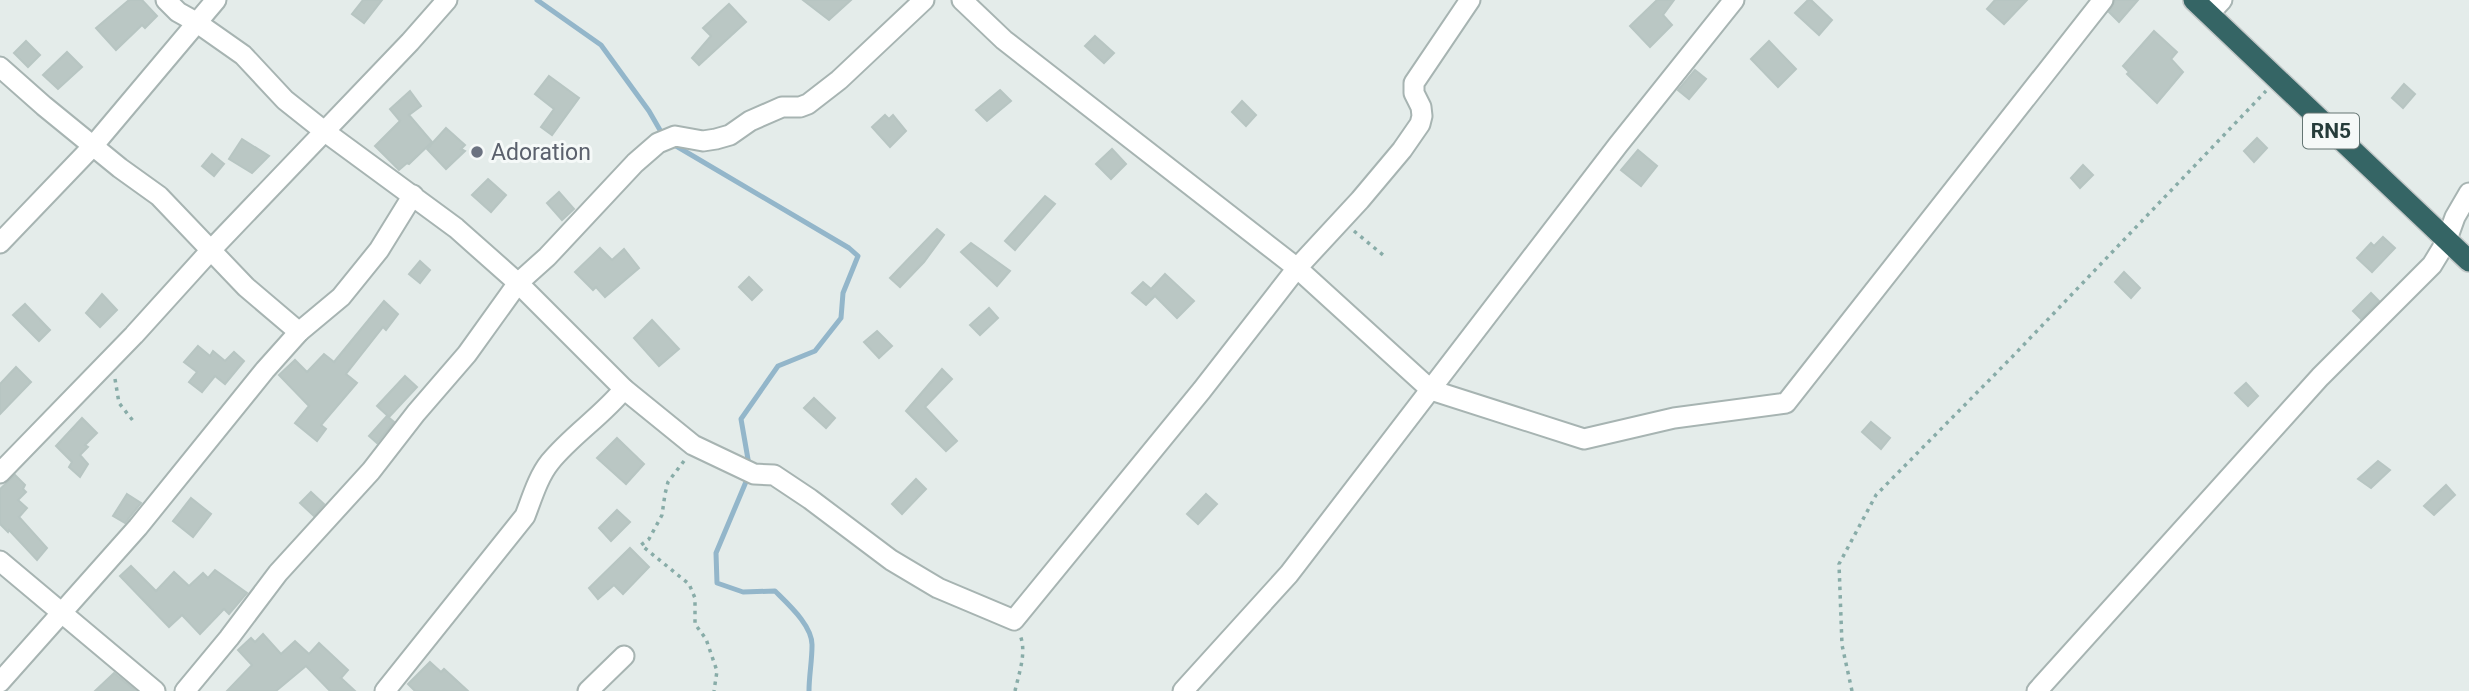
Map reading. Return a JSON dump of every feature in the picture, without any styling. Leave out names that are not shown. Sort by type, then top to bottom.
[{"type":"highway","name":"RN5","points":[[2208,5],[2277,79],[2469,261]]},
{"type":"street","points":[[166,0],[178,12],[243,55],[285,100],[324,131],[456,228],[518,283],[624,389],[699,449],[716,454],[754,474],[774,475],[903,567],[938,588],[1014,620],[1202,390],[1297,268],[1402,150],[1420,124],[1421,107],[1414,93],[1414,83],[1470,0]]},
{"type":"street","points":[[0,243],[93,146],[216,0]]},
{"type":"street","points":[[0,473],[401,52],[447,0]]},
{"type":"street","points":[[185,691],[278,573],[371,471],[467,354],[518,283],[547,257],[635,163],[659,144],[675,136],[703,141],[730,135],[750,121],[782,107],[808,104],[839,80],[925,0]]},
{"type":"street","points":[[962,0],[1004,40],[1297,268],[1431,390],[1584,439],[1674,418],[1786,403],[2103,0]]},
{"type":"street","points":[[1183,691],[1289,574],[1618,145],[1734,0]]},
{"type":"street","points":[[0,67],[93,146],[159,196],[246,287],[299,332]]},
{"type":"street","points":[[2037,691],[2320,377],[2432,265],[2469,193]]},
{"type":"street","points":[[0,682],[138,527],[265,370],[299,332],[341,297],[379,250],[413,195]]},
{"type":"street","points":[[385,691],[525,516],[534,491],[550,463],[612,404],[624,389]]},
{"type":"street","points":[[0,561],[155,691]]},
{"type":"street","points":[[588,691],[624,656]]},
{"type":"path","points":[[1852,691],[1842,645],[1839,564],[1876,495],[2013,356],[2277,79]]},
{"type":"path","points":[[1341,221],[1383,255]]},
{"type":"path","points":[[113,356],[119,403],[134,422]]},
{"type":"path","points":[[699,449],[692,452],[668,482],[664,494],[663,515],[649,538],[641,545],[689,584],[695,598],[695,624],[706,639],[717,671],[714,691]]},
{"type":"path","points":[[1014,620],[1023,640],[1022,662],[1015,691]]},
{"type":"building","points":[[129,0],[142,0],[157,16],[145,28],[142,25],[116,50],[96,28]]},
{"type":"building","points":[[363,0],[382,0],[364,23],[352,14]]},
{"type":"building","points":[[803,0],[851,0],[829,20]]},
{"type":"building","points":[[1657,0],[1674,0],[1663,15],[1672,25],[1650,47],[1630,26]]},
{"type":"building","points":[[1808,0],[1832,20],[1819,35],[1795,13]]},
{"type":"building","points":[[1995,0],[2027,0],[2004,24],[1987,9]]},
{"type":"building","points":[[2115,0],[2138,0],[2119,22],[2109,12]]},
{"type":"building","points":[[729,4],[746,22],[699,65],[692,58],[711,36],[703,28]]},
{"type":"building","points":[[2154,31],[2177,52],[2171,59],[2183,72],[2157,103],[2127,74],[2129,72],[2123,66]]},
{"type":"building","points":[[1095,36],[1114,53],[1104,63],[1085,46]]},
{"type":"building","points":[[26,41],[40,55],[28,67],[14,53]]},
{"type":"building","points":[[1769,41],[1796,69],[1778,87],[1751,59]]},
{"type":"building","points":[[67,52],[82,67],[58,89],[43,75]]},
{"type":"building","points":[[1695,70],[1706,79],[1689,99],[1678,90]]},
{"type":"building","points":[[549,76],[579,98],[552,135],[541,127],[554,109],[535,94]]},
{"type":"building","points":[[2404,84],[2415,94],[2403,108],[2392,98]]},
{"type":"building","points":[[1000,90],[1011,101],[987,121],[976,110]]},
{"type":"building","points":[[410,91],[421,106],[409,115],[432,142],[399,170],[375,146],[400,121],[390,109]]},
{"type":"building","points":[[1242,101],[1256,115],[1246,126],[1232,112]]},
{"type":"building","points":[[885,115],[889,119],[893,115],[906,131],[890,147],[872,127]]},
{"type":"building","points":[[446,128],[465,145],[461,149],[465,151],[446,169],[427,149]]},
{"type":"building","points":[[2257,138],[2267,148],[2254,162],[2244,151]]},
{"type":"building","points":[[242,139],[269,156],[252,173],[229,159]]},
{"type":"building","points":[[1112,149],[1126,164],[1111,179],[1096,164]]},
{"type":"building","points":[[1638,150],[1657,166],[1641,186],[1621,170]]},
{"type":"building","points":[[212,154],[224,164],[214,176],[202,166]]},
{"type":"building","points":[[2083,165],[2093,175],[2080,188],[2071,178]]},
{"type":"building","points":[[488,179],[506,195],[491,212],[472,195]]},
{"type":"building","points":[[559,192],[574,209],[562,220],[547,203]]},
{"type":"building","points":[[1045,196],[1055,204],[1015,250],[1005,241]]},
{"type":"building","points":[[937,229],[944,235],[924,262],[900,287],[890,278]]},
{"type":"building","points":[[2383,237],[2395,248],[2372,272],[2357,258],[2371,243],[2374,246]]},
{"type":"building","points":[[971,243],[1010,271],[997,286],[961,252]]},
{"type":"building","points":[[600,248],[612,260],[624,249],[639,268],[605,297],[596,287],[593,290],[575,272]]},
{"type":"building","points":[[420,261],[430,270],[420,283],[409,274]]},
{"type":"building","points":[[2124,272],[2140,288],[2131,298],[2115,282]]},
{"type":"building","points":[[1165,274],[1194,301],[1177,318],[1155,296],[1146,305],[1132,293],[1143,282],[1151,289]]},
{"type":"building","points":[[749,277],[762,290],[752,300],[739,287]]},
{"type":"building","points":[[2371,293],[2379,301],[2361,319],[2353,311]]},
{"type":"building","points":[[102,294],[117,310],[100,327],[86,313]]},
{"type":"building","points":[[384,301],[398,314],[386,330],[383,327],[346,374],[357,383],[321,425],[326,429],[317,441],[295,423],[309,406],[279,375],[295,360],[307,372],[324,354],[334,362]]},
{"type":"building","points":[[25,304],[50,330],[39,341],[13,315]]},
{"type":"building","points":[[989,308],[998,318],[980,335],[970,325]]},
{"type":"building","points":[[652,320],[679,349],[659,366],[634,338]]},
{"type":"building","points":[[877,331],[892,346],[879,358],[864,342]]},
{"type":"building","points":[[198,346],[210,356],[213,351],[225,361],[234,352],[244,361],[225,384],[215,376],[202,392],[189,382],[197,372],[184,362]]},
{"type":"building","points":[[16,367],[31,382],[0,414],[0,384]]},
{"type":"building","points":[[942,369],[952,379],[925,407],[957,441],[946,451],[906,411]]},
{"type":"building","points":[[405,376],[417,387],[389,417],[377,406]]},
{"type":"building","points":[[2246,383],[2258,396],[2248,406],[2235,393]]},
{"type":"building","points":[[814,398],[835,418],[826,428],[804,408]]},
{"type":"building","points":[[387,416],[394,422],[377,443],[369,436]]},
{"type":"building","points":[[82,418],[97,433],[85,445],[88,447],[80,455],[88,464],[80,477],[69,467],[72,462],[56,446]]},
{"type":"building","points":[[1871,422],[1890,438],[1881,449],[1862,432]]},
{"type":"building","points":[[617,438],[644,464],[626,484],[597,458]]},
{"type":"building","points":[[2378,461],[2390,470],[2371,488],[2358,479]]},
{"type":"building","points":[[15,475],[25,485],[23,489],[26,492],[18,500],[27,508],[19,517],[47,548],[37,560],[0,524],[0,489]]},
{"type":"building","points":[[916,479],[926,489],[902,514],[892,504]]},
{"type":"building","points":[[2446,485],[2455,495],[2434,515],[2424,506]]},
{"type":"building","points":[[311,492],[324,504],[314,516],[300,503]]},
{"type":"building","points":[[127,494],[141,503],[125,523],[113,516]]},
{"type":"building","points":[[1206,494],[1217,504],[1198,524],[1187,514]]},
{"type":"building","points":[[191,498],[211,514],[193,537],[173,521]]},
{"type":"building","points":[[617,510],[630,522],[611,541],[599,528]]},
{"type":"building","points":[[630,548],[649,567],[623,594],[614,585],[598,599],[589,588]]},
{"type":"building","points":[[131,566],[156,591],[174,572],[189,586],[203,573],[208,578],[215,570],[247,593],[229,614],[224,609],[200,634],[182,615],[169,627],[120,576]]},
{"type":"building","points":[[263,634],[281,654],[295,641],[309,654],[319,643],[348,670],[341,678],[355,691],[330,691],[306,666],[276,691],[227,691],[252,665],[238,650],[251,638],[255,642]]},
{"type":"building","points":[[430,662],[441,672],[444,669],[468,691],[415,691],[408,684]]},
{"type":"building","points":[[114,673],[136,691],[95,691]]},
{"type":"waterway","points":[[537,0],[601,45],[649,111],[664,137]]},
{"type":"waterway","points":[[671,143],[849,248],[858,256],[843,293],[841,318],[815,351],[778,366],[741,419],[749,465]]},
{"type":"waterway","points":[[748,477],[716,553],[717,583],[743,592],[775,591],[799,616],[811,638],[809,691]]},
{"type":"place","name":"Adoration","points":[[477,152]]}]
